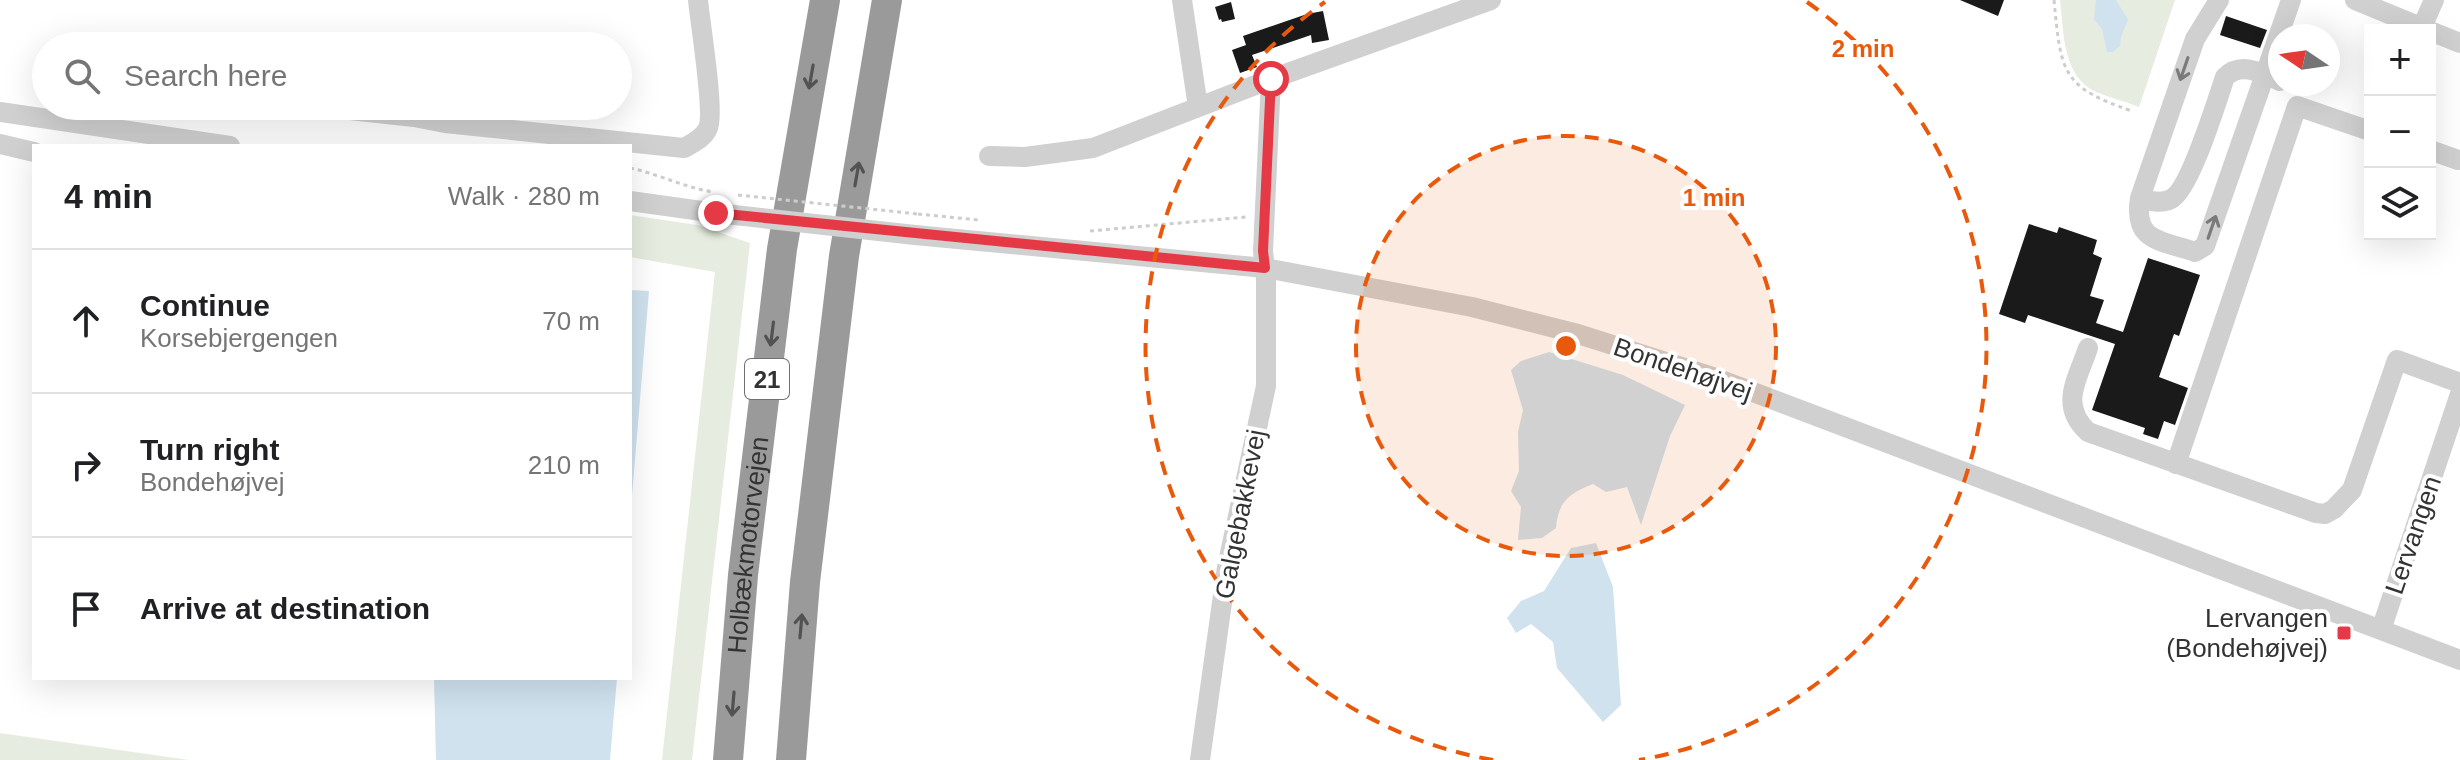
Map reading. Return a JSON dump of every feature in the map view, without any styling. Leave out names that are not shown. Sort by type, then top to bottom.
[{"type":"highway","name":"Holbækmotorvejen","points":[[728,760],[743,575],[782,249],[825,0]]},
{"type":"highway","name":"21","points":[[791,760],[805,582],[842,272],[887,0]]},
{"type":"street","points":[[430,120],[684,148],[700,139],[709,127],[710,108],[698,0]]},
{"type":"street","points":[[1182,0],[1198,107]]},
{"type":"street","points":[[989,156],[1025,157],[1093,148],[1271,79],[1491,0]]},
{"type":"street","points":[[2219,0],[2195,39],[2140,198],[2137,217],[2142,230],[2155,239],[2195,252],[2205,246],[2269,96]]},
{"type":"street","points":[[2286,24],[2291,0]]},
{"type":"street","points":[[2355,0],[2415,24]]},
{"type":"street","points":[[2428,24],[2434,0]]},
{"type":"street","points":[[2436,33],[2460,43]]},
{"type":"street","points":[[2140,198],[2155,202],[2170,200],[2180,193],[2225,77],[2230,72],[2243,68],[2268,77]]},
{"type":"street","name":"Galgebakkevej","points":[[1200,760],[1227,567],[1266,386],[1263,251],[1271,79]]},
{"type":"street","points":[[2289,96],[2297,106],[2364,129]]},
{"type":"street","points":[[2176,464],[2297,106]]},
{"type":"street","points":[[0,112],[32,113]]},
{"type":"street","points":[[85,120],[219,144]]},
{"type":"street","points":[[0,144],[32,152]]},
{"type":"street","points":[[2436,152],[2458,160]]},
{"type":"street","name":"Bondehøjvej","points":[[632,201],[717,203],[916,224],[1265,268],[1472,307],[1578,334],[1702,374],[2460,660]]},
{"type":"street","points":[[2088,348],[2071,400],[2072,412],[2088,432],[2307,511],[2325,514],[2342,503],[2352,490],[2397,360],[2460,383]]},
{"type":"street","name":"Lervangen","points":[[2381,630],[2460,394]]},
{"type":"path","points":[[2054,0],[2060,49],[2067,72],[2079,88],[2090,96],[2132,111]]},
{"type":"path","points":[[632,168],[658,174],[717,203]]},
{"type":"path","points":[[734,194],[916,224],[979,220]]},
{"type":"path","points":[[1085,231],[1265,215]]},
{"type":"shaded area","points":[[2060,0],[2175,0],[2139,107],[2096,92],[2077,75],[2064,39]]},
{"type":"shaded area","points":[[632,215],[697,225],[750,243],[692,760],[662,760],[715,272],[632,257]]},
{"type":"shaded area","points":[[0,733],[189,760],[0,760]]},
{"type":"water","points":[[2096,0],[2116,0],[2128,20],[2120,46],[2113,52],[2107,52],[2102,29],[2094,19]]},
{"type":"water","points":[[632,290],[649,291],[632,496]]},
{"type":"water","points":[[1549,352],[1623,375],[1685,405],[1670,436],[1641,525],[1627,487],[1606,492],[1593,484],[1567,499],[1559,511],[1556,528],[1542,538],[1518,540],[1521,507],[1511,491],[1519,471],[1518,432],[1523,410],[1511,370],[1521,361]]},
{"type":"water","points":[[1596,543],[1613,587],[1621,705],[1603,722],[1557,668],[1553,642],[1531,624],[1516,633],[1507,618],[1521,601],[1544,591],[1571,548]]},
{"type":"water","points":[[434,680],[617,680],[610,760],[436,760]]},
{"type":"building","points":[[1960,0],[2004,0],[1998,16]]},
{"type":"building","points":[[1231,2],[1235,19],[1222,22],[1215,7]]},
{"type":"building","points":[[1323,11],[1329,40],[1312,43],[1311,35],[1252,55],[1257,67],[1240,73],[1232,50],[1246,45],[1243,36]]},
{"type":"building","points":[[2226,16],[2267,30],[2260,48],[2220,35]]},
{"type":"building","points":[[2029,224],[2057,233],[2059,227],[2097,240],[2093,254],[2102,258],[2090,296],[2104,300],[2096,323],[2123,332],[2148,258],[2200,275],[2179,336],[2174,334],[2159,377],[2188,388],[2175,425],[2164,421],[2158,439],[2143,434],[2145,428],[2092,410],[2115,344],[2028,315],[2025,323],[1999,314]]},
{"type":"place","name":"Lervangen (Bondehøjvej)","points":[[2344,633]]},
{"type":"route","points":[[716,213],[1265,268],[1263,251],[1271,79]]}]
